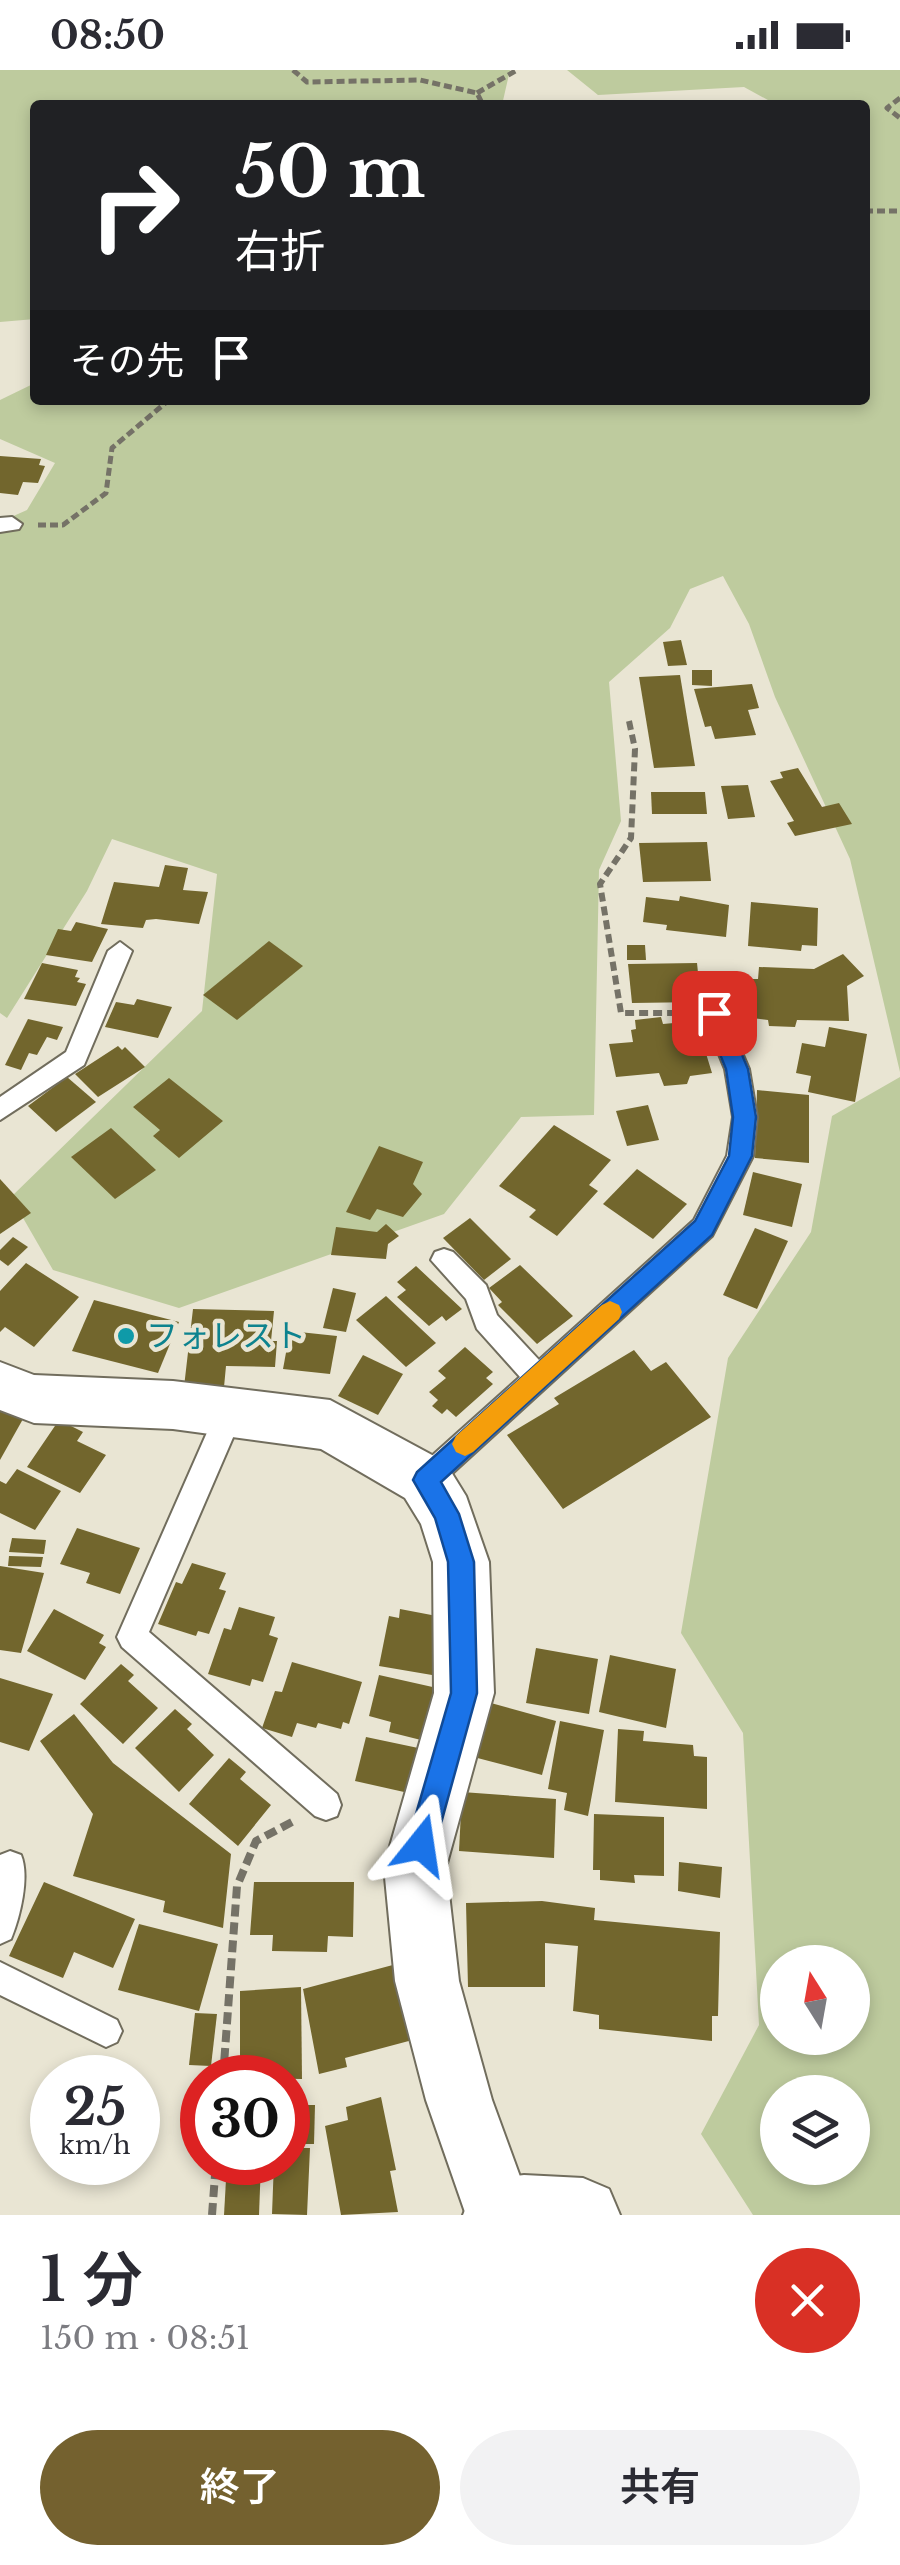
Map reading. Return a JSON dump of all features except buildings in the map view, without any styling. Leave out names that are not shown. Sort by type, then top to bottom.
[{"type":"street","points":[[0,1386],[34,1399],[173,1405],[330,1426],[426,1480],[446,1514],[461,1562],[464,1693],[415,1867],[426,1981],[459,2100],[526,2214]]},
{"type":"lane","points":[[0,1110],[76,1058],[120,952]]},
{"type":"lane","points":[[426,1480],[703,1228],[740,1156],[744,1117],[737,1069],[714,1013]]},
{"type":"lane","points":[[444,1260],[477,1292],[486,1321],[538,1377]]},
{"type":"lane","points":[[230,1412],[132,1637],[326,1804]]},
{"type":"lane","points":[[0,1928],[10,1866]]},
{"type":"lane","points":[[0,1978],[106,2031]]},
{"type":"path","points":[[292,70],[307,82],[420,80],[478,93],[517,70]]},
{"type":"path","points":[[478,93],[480,100]]},
{"type":"path","points":[[900,98],[887,108],[900,118]]},
{"type":"path","points":[[870,212],[900,211]]},
{"type":"path","points":[[6,524],[63,525],[106,493],[112,448],[163,405]]},
{"type":"path","points":[[630,721],[635,749],[632,838],[600,884],[609,949],[617,959],[621,1013],[714,1013]]},
{"type":"path","points":[[225,2055],[237,1886],[256,1840],[326,1804]]},
{"type":"path","points":[[212,2215],[214,2185]]},
{"type":"green space","points":[[0,70],[510,70],[503,100],[30,100],[30,319],[0,322]]},
{"type":"green space","points":[[567,70],[900,70],[900,1072],[850,859],[775,697],[749,624],[723,576],[690,589],[670,628],[609,682],[621,821],[599,870],[594,1115],[521,1117],[444,1214],[179,1308],[53,1270],[11,1197],[202,1011],[217,874],[112,839],[87,891],[7,1018],[0,1013],[0,522],[27,510],[55,463],[0,439],[0,400],[30,385],[30,405],[870,405],[870,100],[768,100],[744,87],[598,95]]},
{"type":"green space","points":[[900,1077],[900,2215],[753,2215],[701,2134],[759,2025],[743,1733],[681,1633],[728,1358],[811,1232],[832,1116]]},
{"type":"slow traffic","points":[[465,1444],[610,1312]]},
{"type":"place","name":"フォレスト","points":[[126,1336]]},
{"type":"route","points":[[421,1845],[464,1693],[461,1562],[446,1514],[426,1480],[703,1228],[740,1156],[744,1117],[737,1069],[714,1013]]}]
